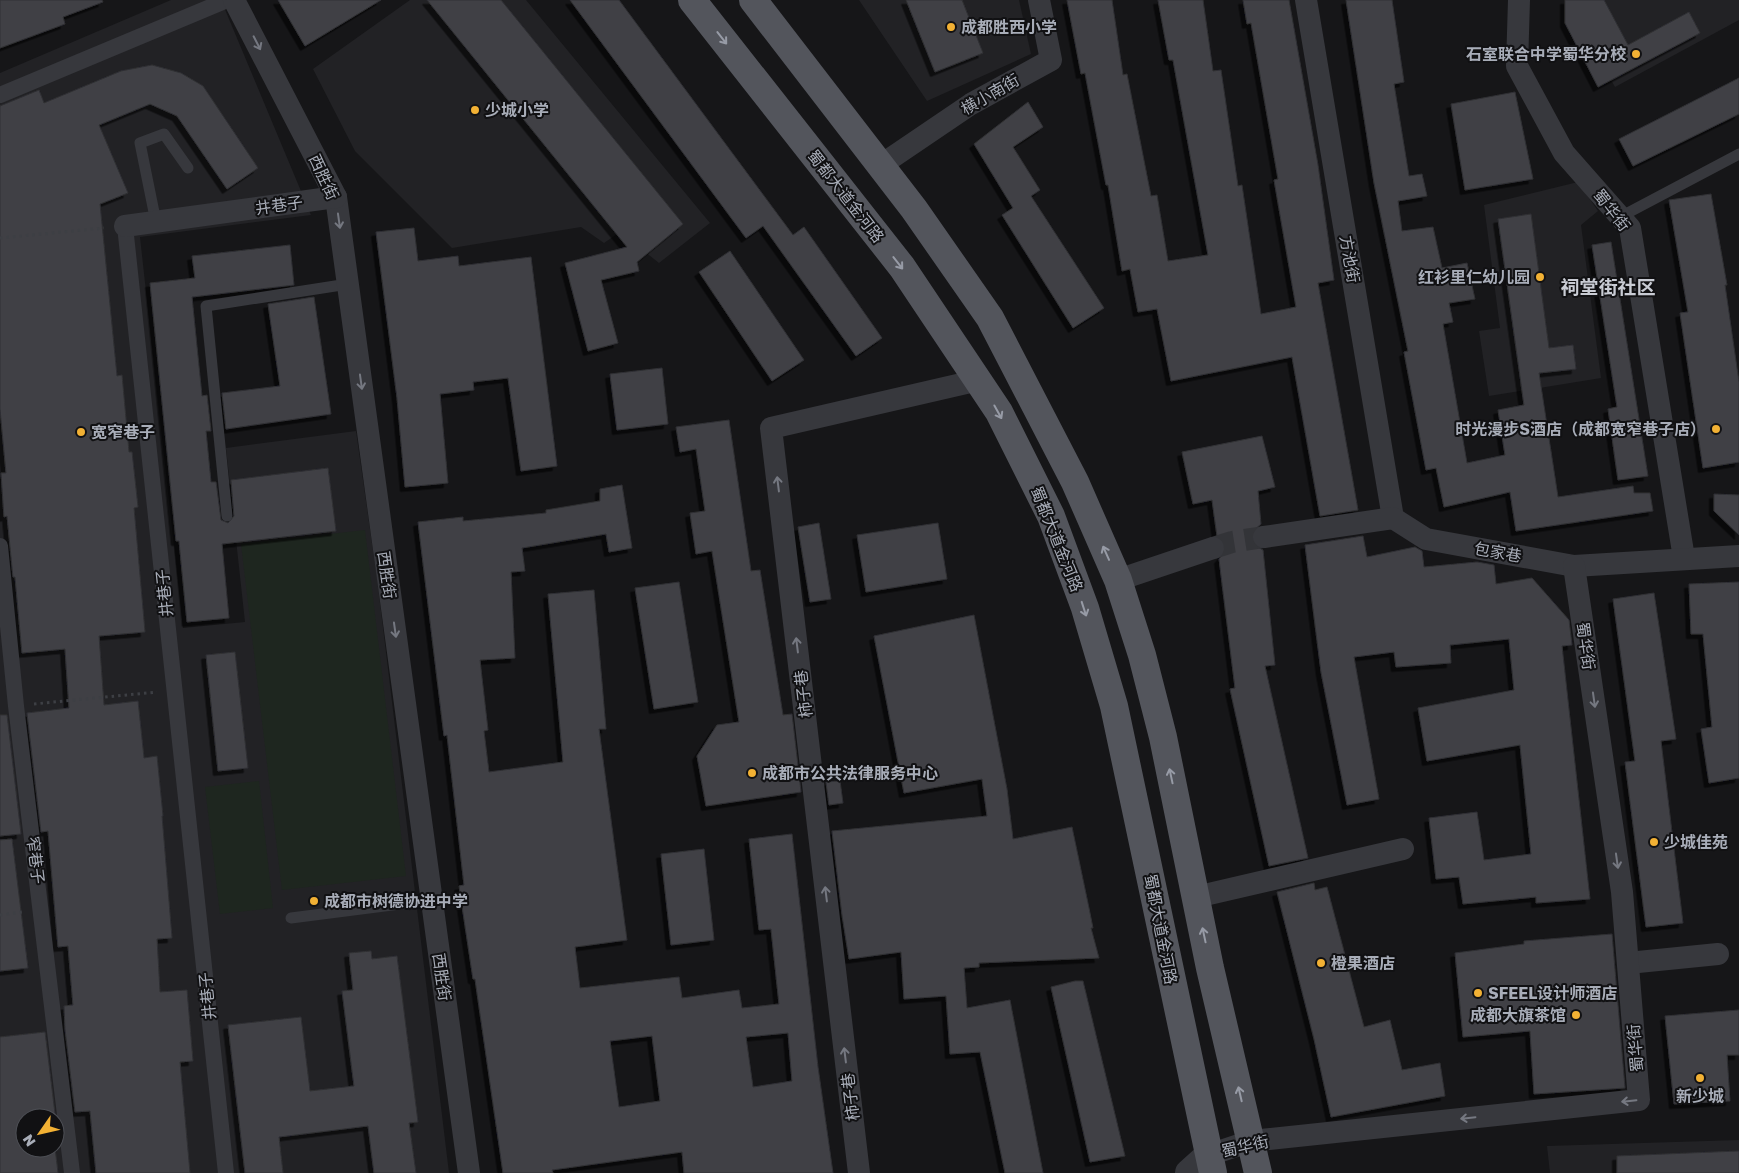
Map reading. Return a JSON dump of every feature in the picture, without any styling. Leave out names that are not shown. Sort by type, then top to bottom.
[{"type":"main road","name":"蜀都大道金河路","points":[[692,0],[902,267],[999,412],[1051,516],[1085,608],[1106,679],[1141,828],[1214,1167]]},
{"type":"main road","points":[[753,0],[881,165],[990,318],[1075,482],[1118,580],[1142,655],[1163,737],[1196,896],[1258,1173]]},
{"type":"street","points":[[0,96],[227,0]]},
{"type":"street","name":"西胜街","points":[[234,0],[336,197],[468,1173]]},
{"type":"street","name":"横小南街","points":[[881,165],[971,104],[1050,60],[1039,0]]},
{"type":"street","name":"方池街","points":[[1306,0],[1393,518]]},
{"type":"street","name":"蜀华街","points":[[1519,0],[1517,66],[1564,153],[1630,228],[1684,558]]},
{"type":"street","name":"井巷子","points":[[226,1173],[125,226],[336,197]]},
{"type":"street","name":"柿子巷","points":[[859,1173],[771,428],[979,380]]},
{"type":"street","points":[[1264,537],[1393,518]]},
{"type":"street","name":"包家巷","points":[[1393,518],[1426,539],[1574,566],[1739,556]]},
{"type":"street","name":"窄巷子","points":[[0,546],[2,594],[72,1173]]},
{"type":"street","points":[[1118,580],[1213,548]]},
{"type":"street","name":"蜀华街","points":[[1214,1167],[1251,1141],[1639,1100],[1622,892],[1574,566]]},
{"type":"street","points":[[1196,896],[1403,849]]},
{"type":"street","points":[[1628,963],[1718,954]]},
{"type":"street","points":[[1190,1173],[1214,1167]]},
{"type":"lane","points":[[156,222],[140,142],[164,134],[188,168]]},
{"type":"lane","points":[[1620,217],[1739,154]]},
{"type":"lane","points":[[227,516],[206,306],[348,284]]},
{"type":"lane","points":[[292,918],[431,900]]},
{"type":"path","points":[[0,238],[125,226]]},
{"type":"path","points":[[16,706],[174,690]]},
{"type":"shaded area","name":"宽窄巷子","points":[[171,0],[221,0],[311,215],[140,237],[183,628],[245,622],[226,448],[356,431],[377,578],[449,1173],[0,1173],[0,73]]},
{"type":"shaded area","name":"少城小学","points":[[410,0],[526,0],[710,223],[659,263],[620,232],[604,243],[581,227],[452,248],[355,151],[313,69]]},
{"type":"shaded area","name":"成都胜西小学","points":[[859,0],[1019,0],[1031,54],[927,101]]},
{"type":"shaded area","name":"石室联合中学蜀华分校","points":[[1568,0],[1739,0],[1739,20],[1615,87],[1569,6]]},
{"type":"shaded area","name":"红衫里仁幼儿园","points":[[1578,182],[1598,211],[1581,225],[1601,378],[1489,396],[1479,331],[1500,328],[1484,205]]},
{"type":"shaded area","points":[[365,530],[406,876],[282,890],[241,544]]},
{"type":"shaded area","points":[[259,781],[273,908],[220,914],[205,787]]},
{"type":"shaded area","points":[[1739,1140],[1739,1173],[1550,1173],[1547,1146]]},
{"type":"building","points":[[0,0],[102,0],[103,2],[63,17],[65,24],[0,48]]},
{"type":"building","points":[[278,0],[381,0],[305,46]]},
{"type":"building","points":[[427,0],[501,0],[683,224],[637,262],[639,271],[601,280],[618,343],[588,351],[565,263],[627,247]]},
{"type":"building","points":[[570,0],[619,0],[793,235],[804,227],[882,338],[856,356],[763,226],[746,238]]},
{"type":"building","points":[[906,0],[962,0],[983,53],[935,72]]},
{"type":"building","points":[[1067,0],[1112,0],[1123,75],[1127,74],[1151,196],[1157,195],[1168,261],[1208,255],[1173,60],[1169,60],[1158,0],[1203,0],[1213,71],[1221,70],[1238,186],[1242,185],[1261,314],[1296,307],[1274,180],[1278,179],[1251,23],[1247,24],[1243,0],[1289,0],[1318,165],[1334,280],[1318,283],[1358,510],[1320,516],[1292,357],[1171,381],[1157,309],[1138,312],[1130,269],[1122,271],[1108,185],[1106,185],[1085,73],[1081,74]]},
{"type":"building","points":[[1346,0],[1392,0],[1404,82],[1394,84],[1409,176],[1422,174],[1427,196],[1398,201],[1402,231],[1433,227],[1442,268],[1467,263],[1475,299],[1449,303],[1453,322],[1443,324],[1467,463],[1505,455],[1498,410],[1524,405],[1498,219],[1531,214],[1549,348],[1573,345],[1576,369],[1539,373],[1558,497],[1633,486],[1634,493],[1650,493],[1653,511],[1516,531],[1510,492],[1444,507],[1436,468],[1426,470],[1404,352],[1408,351],[1374,183]]},
{"type":"building","points":[[1565,0],[1604,0],[1628,45],[1689,12],[1700,33],[1598,87],[1565,23]]},
{"type":"building","points":[[152,65],[181,73],[203,86],[258,168],[227,189],[177,116],[150,104],[99,125],[128,193],[100,204],[117,376],[122,375],[129,452],[132,452],[138,507],[134,508],[145,632],[99,636],[104,705],[138,701],[144,758],[157,756],[172,938],[157,939],[160,992],[187,990],[193,1061],[180,1062],[190,1173],[96,1173],[90,1111],[75,1112],[64,1006],[73,1005],[68,946],[58,947],[48,831],[41,832],[27,713],[69,708],[65,649],[22,653],[7,516],[4,517],[1,473],[6,473],[0,409],[0,106],[39,90],[44,103],[121,71]]},
{"type":"building","points":[[1739,78],[1739,114],[1633,166],[1619,139]]},
{"type":"building","points":[[1515,92],[1533,179],[1465,190],[1451,104]]},
{"type":"building","points":[[1028,102],[1043,127],[1013,147],[1040,190],[1031,196],[1104,308],[1073,328],[1002,215],[1013,208],[974,144]]},
{"type":"building","points":[[1711,194],[1727,285],[1725,285],[1739,382],[1739,462],[1703,468],[1680,313],[1688,312],[1669,200]]},
{"type":"building","points":[[414,228],[418,261],[458,256],[459,266],[531,257],[557,466],[521,471],[508,378],[473,382],[474,390],[440,394],[448,483],[405,487],[397,398],[376,232]]},
{"type":"building","points":[[1611,242],[1648,476],[1618,480],[1608,409],[1617,407],[1592,245]]},
{"type":"building","points":[[290,245],[294,285],[192,297],[202,396],[207,395],[211,431],[206,431],[211,482],[216,482],[221,520],[228,523],[234,516],[231,480],[328,468],[336,531],[222,544],[229,618],[187,622],[179,541],[176,541],[150,283],[195,278],[192,256]]},
{"type":"building","points":[[730,251],[804,360],[772,381],[699,272]]},
{"type":"building","points":[[314,297],[331,414],[226,429],[222,393],[280,386],[268,304]]},
{"type":"building","points":[[662,368],[668,424],[617,430],[610,374]]},
{"type":"building","points":[[729,420],[751,571],[760,570],[783,715],[792,714],[801,792],[706,806],[697,756],[717,725],[739,722],[712,551],[696,554],[690,513],[705,511],[696,449],[680,452],[676,427]]},
{"type":"building","points":[[1262,436],[1275,487],[1258,491],[1261,524],[1252,532],[1251,538],[1254,545],[1263,550],[1275,665],[1265,666],[1308,858],[1269,866],[1230,689],[1235,688],[1219,559],[1226,551],[1226,544],[1217,536],[1212,500],[1193,504],[1182,452]]},
{"type":"building","points":[[622,485],[632,548],[609,552],[606,534],[522,548],[525,571],[511,572],[515,658],[480,660],[488,730],[484,731],[489,772],[563,762],[548,594],[594,590],[606,729],[599,729],[627,940],[575,947],[580,988],[679,977],[682,998],[739,990],[742,1008],[779,1004],[771,929],[759,930],[749,839],[792,834],[818,1067],[833,1173],[684,1173],[682,1152],[552,1170],[553,1173],[503,1173],[475,979],[473,979],[459,886],[464,885],[447,735],[444,736],[418,522],[463,517],[463,521],[546,513],[546,510],[600,501],[600,489]],"holes":[[[788,1033],[792,1081],[753,1087],[746,1037]],[[652,1036],[660,1101],[619,1107],[610,1041]]]},
{"type":"building","points":[[1714,494],[1739,495],[1739,535],[1714,511]]},
{"type":"building","points":[[819,523],[831,599],[810,602],[798,527]]},
{"type":"building","points":[[938,523],[947,579],[866,592],[857,535]]},
{"type":"building","points":[[1363,536],[1367,557],[1415,547],[1422,551],[1424,567],[1477,562],[1494,565],[1496,584],[1532,578],[1569,620],[1572,645],[1562,646],[1590,899],[1536,903],[1536,897],[1463,904],[1459,877],[1436,879],[1429,818],[1477,812],[1484,860],[1531,854],[1520,745],[1427,761],[1418,708],[1514,690],[1509,639],[1450,645],[1451,663],[1396,667],[1394,652],[1354,657],[1379,799],[1347,805],[1321,672],[1305,545]]},
{"type":"building","points":[[679,582],[698,702],[654,709],[635,588]]},
{"type":"building","points":[[1739,582],[1739,778],[1709,783],[1701,729],[1712,727],[1703,634],[1691,634],[1689,584]]},
{"type":"building","points":[[1654,593],[1676,739],[1661,741],[1683,923],[1646,927],[1625,762],[1635,761],[1613,599]]},
{"type":"building","points":[[974,615],[1007,789],[1013,839],[1072,827],[1093,928],[1091,928],[1099,958],[979,963],[979,967],[964,968],[967,1008],[1010,1000],[1043,1173],[1005,1173],[980,1052],[950,1054],[946,996],[904,999],[901,952],[849,959],[842,915],[832,831],[987,816],[982,779],[904,793],[874,636]]},
{"type":"building","points":[[235,652],[248,768],[218,771],[206,655]]},
{"type":"building","points":[[0,715],[7,715],[21,834],[0,836]]},
{"type":"building","points":[[840,781],[843,803],[829,805],[826,782]]},
{"type":"building","points":[[12,839],[28,968],[0,971],[0,840]]},
{"type":"building","points":[[704,849],[714,940],[671,945],[661,854]]},
{"type":"building","points":[[1314,883],[1315,890],[1327,887],[1364,1027],[1390,1020],[1402,1070],[1440,1063],[1445,1096],[1331,1117],[1314,1039],[1277,892]]},
{"type":"building","name":"成都大旗茶馆","points":[[1612,934],[1625,1088],[1534,1094],[1530,1031],[1463,1037],[1455,953],[1524,944],[1524,941]]},
{"type":"building","points":[[371,951],[372,959],[397,956],[418,1122],[409,1123],[416,1173],[374,1173],[368,1126],[279,1137],[283,1173],[245,1173],[228,1025],[301,1017],[310,1091],[354,1086],[342,991],[353,990],[349,953]]},
{"type":"building","points":[[1083,981],[1125,1156],[1090,1162],[1051,987]]},
{"type":"building","name":"新少城","points":[[1739,1010],[1739,1055],[1727,1055],[1730,1101],[1674,1104],[1665,1016]]},
{"type":"building","points":[[45,1032],[54,1108],[15,1108],[15,1158],[56,1158],[58,1173],[0,1173],[0,1037]]},
{"type":"building","points":[[1739,1151],[1739,1173],[1617,1173],[1617,1156]]},
{"type":"tunnel","points":[[1213,548],[1232,542],[1264,537]]},
{"type":"place","name":"成都胜西小学","points":[[951,27]]},
{"type":"place","name":"石室联合中学蜀华分校","points":[[1636,54]]},
{"type":"place","name":"少城小学","points":[[475,110]]},
{"type":"place","name":"红衫里仁幼儿园","points":[[1540,277]]},
{"type":"place","name":"时光漫步S酒店（成都宽窄巷子店）","points":[[1716,429]]},
{"type":"place","name":"宽窄巷子","points":[[81,432]]},
{"type":"place","name":"成都市公共法律服务中心","points":[[752,773]]},
{"type":"place","name":"少城佳苑","points":[[1654,842]]},
{"type":"place","name":"成都市树德协进中学","points":[[314,901]]},
{"type":"place","name":"橙果酒店","points":[[1321,963]]},
{"type":"place","name":"SFEEL设计师酒店","points":[[1478,993]]},
{"type":"place","name":"成都大旗茶馆","points":[[1576,1015]]},
{"type":"place","name":"新少城","points":[[1700,1078]]},
{"type":"district","name":"祠堂街社区","points":[[1608,286]]}]
